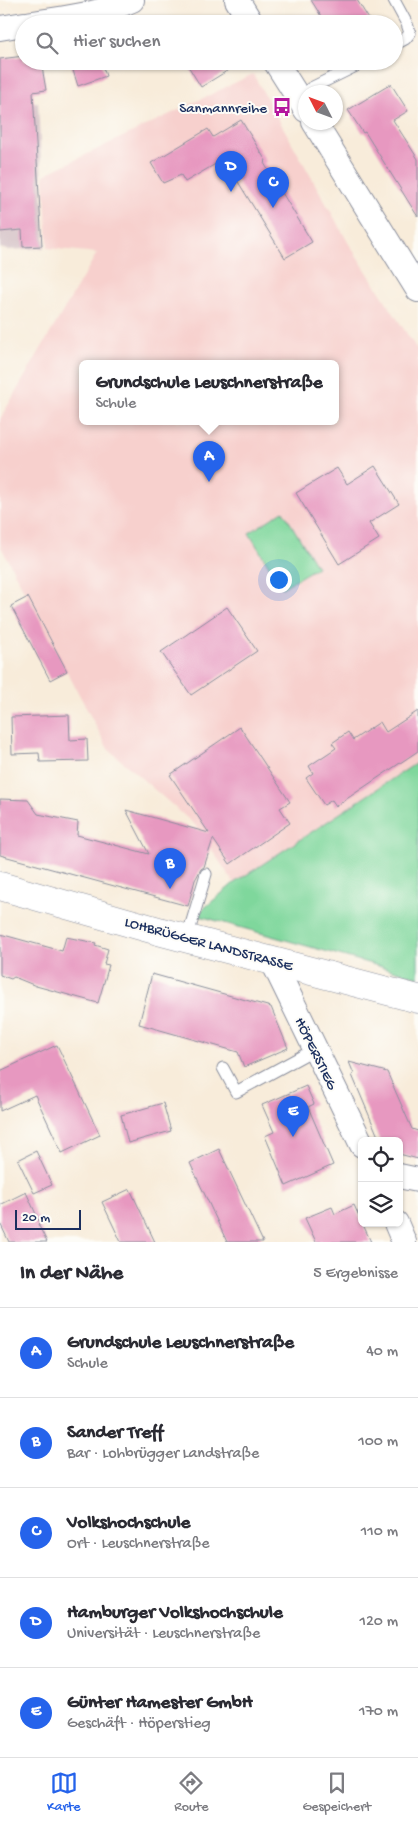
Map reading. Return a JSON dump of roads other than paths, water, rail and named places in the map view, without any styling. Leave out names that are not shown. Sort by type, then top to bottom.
[{"type":"street","points":[[79,15],[121,5],[132,0]]},
{"type":"street","points":[[237,0],[246,15]]},
{"type":"street","points":[[0,28],[15,26]]},
{"type":"street","points":[[282,70],[298,91]]},
{"type":"street","points":[[319,130],[418,290]]},
{"type":"street","name":"LOHBRÜGGER LANDSTRASSE","points":[[0,886],[418,999]]},
{"type":"street","name":"HÖPERSTIEG","points":[[272,960],[318,1048],[358,1137]]},
{"type":"street","points":[[403,1177],[418,1180]]},
{"type":"street","points":[[398,1227],[404,1242]]},
{"type":"lane","points":[[394,0],[402,15]]},
{"type":"lane","points":[[403,17],[410,33],[403,40]]},
{"type":"lane","points":[[317,85],[348,70]]},
{"type":"lane","points":[[187,938],[206,874]]},
{"type":"lane","points":[[223,1068],[236,1092],[318,1048]]},
{"type":"place","name":"Sanmannreihe","points":[[282,107]]},
{"type":"place","name":"Hamburger Volkshochschule","points":[[231,192]]},
{"type":"place","name":"Volkshochschule","points":[[273,208]]},
{"type":"place","name":"Grundschule Leuschnerstraße","points":[[209,482]]},
{"type":"place","name":"Sander Treff","points":[[170,889]]},
{"type":"place","name":"Günter Hamester GmbH","points":[[293,1137]]}]
